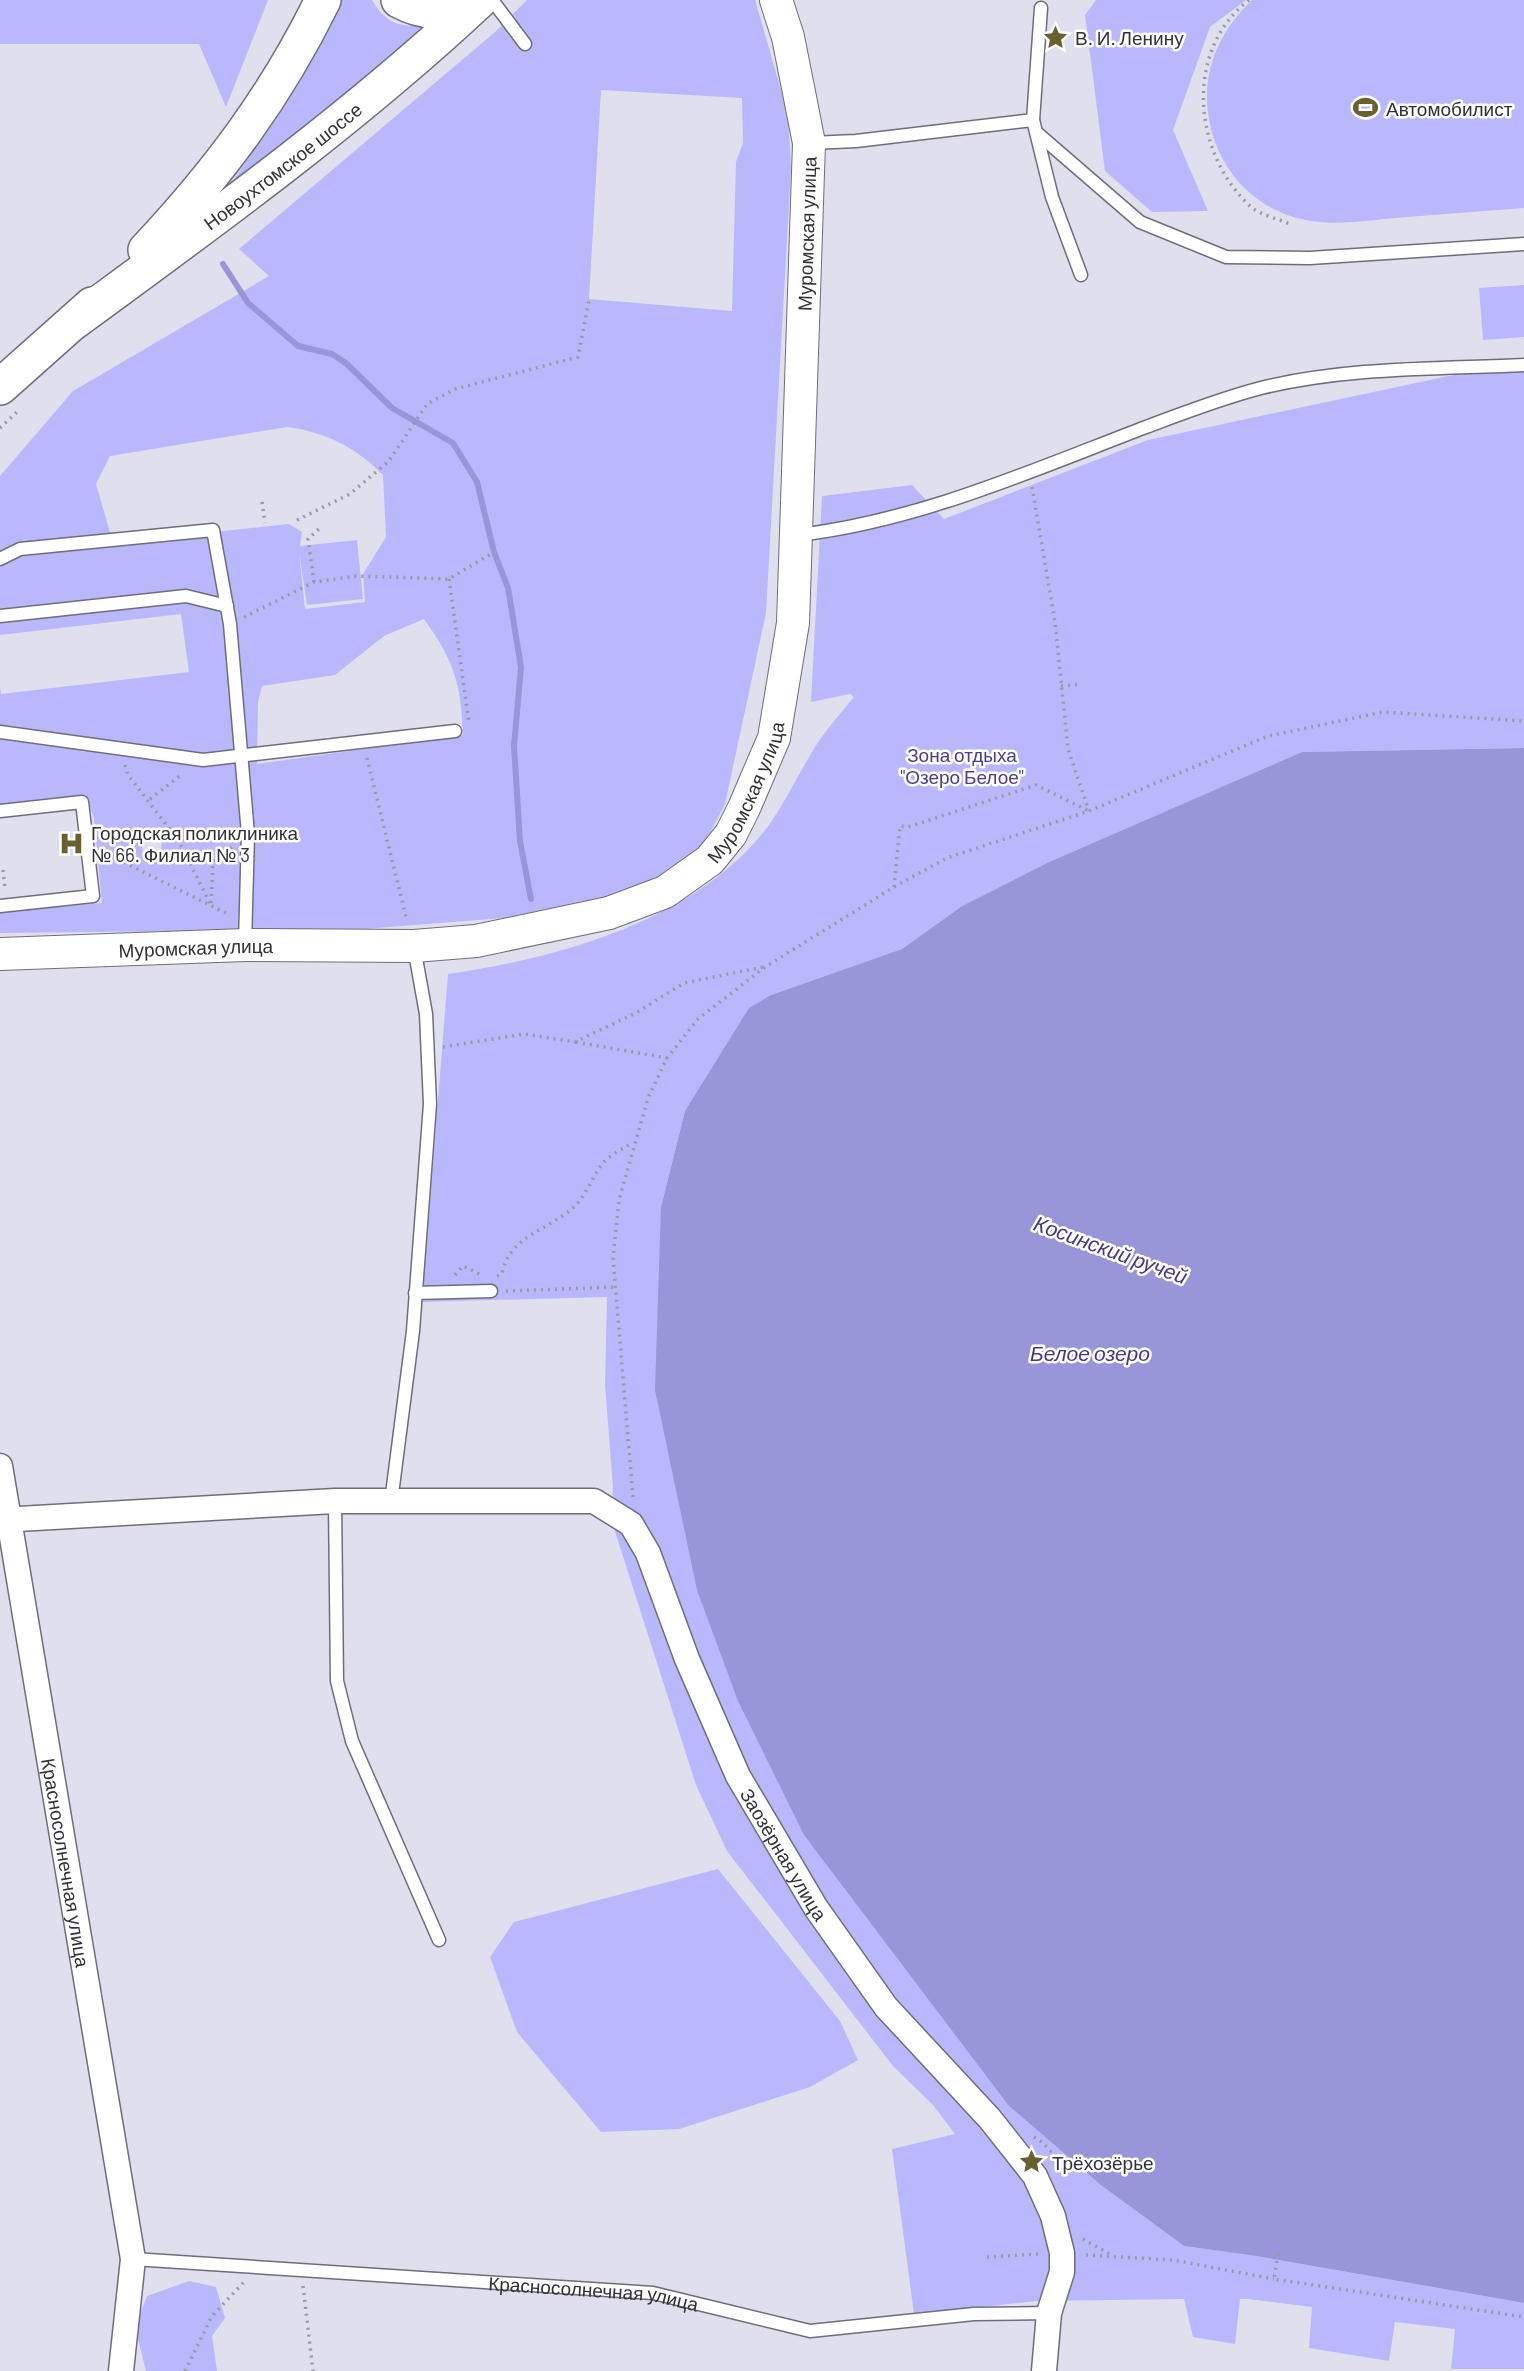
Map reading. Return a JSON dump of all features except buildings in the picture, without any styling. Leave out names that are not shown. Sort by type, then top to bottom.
[{"type":"main road","name":"Новоухтомское шоссе","points":[[75,321],[194,198],[251,126],[295,58],[323,0]]},
{"type":"main road","points":[[399,0],[419,11],[447,9],[470,0]]},
{"type":"main road","name":"Новоухтомское шоссе","points":[[0,387],[75,321],[316,141],[422,54],[480,0]]},
{"type":"street","name":"Муромская улица","points":[[0,954],[245,934],[414,946],[476,941],[610,913],[665,892],[710,860],[740,817],[774,738],[793,622],[809,143],[789,37],[776,0]]},
{"type":"street","name":"Красносолнечная улица","points":[[0,1466],[3,1520],[133,2259],[121,2371]]},
{"type":"street","name":"Заозёрная улица","points":[[3,1520],[335,1501],[594,1502],[631,1524],[648,1553],[687,1659],[738,1776],[816,1908],[886,2007],[990,2119],[1034,2176],[1055,2223],[1062,2253],[1062,2272],[1049,2313],[1044,2371]]},
{"type":"lane","points":[[492,0],[525,44]]},
{"type":"lane","points":[[1041,8],[1035,126],[1052,197],[1081,275]]},
{"type":"lane","points":[[809,143],[1035,126],[1140,222],[1226,257],[1310,258],[1524,244]]},
{"type":"lane","points":[[798,535],[900,515],[1030,472],[1259,388],[1334,373],[1524,365]]},
{"type":"lane","points":[[0,559],[20,549],[213,530],[230,624],[248,834],[245,934]]},
{"type":"lane","points":[[0,616],[186,596],[227,606]]},
{"type":"lane","points":[[0,732],[203,760],[456,731]]},
{"type":"lane","points":[[0,811],[82,802],[93,896],[0,906]]},
{"type":"lane","points":[[391,1502],[415,1293],[430,1104],[426,1014],[414,946]]},
{"type":"lane","points":[[415,1293],[440,1292],[490,1282]]},
{"type":"lane","points":[[335,1501],[337,1681],[352,1741],[439,1940]]},
{"type":"lane","name":"Красносолнечная улица","points":[[133,2259],[653,2293],[810,2331],[974,2314],[1049,2313]]},
{"type":"path","points":[[1249,0],[1215,36],[1203,80],[1204,122],[1222,174],[1253,209],[1290,225]]},
{"type":"path","points":[[297,520],[350,494],[389,461],[427,404],[455,389],[578,357],[589,300]]},
{"type":"path","points":[[1030,472],[1055,622],[1069,749],[1089,811]]},
{"type":"path","points":[[262,502],[265,523]]},
{"type":"path","points":[[314,582],[308,539],[320,528]]},
{"type":"path","points":[[230,624],[314,582],[356,576],[449,579],[494,552]]},
{"type":"path","points":[[449,579],[470,727],[456,731]]},
{"type":"path","points":[[1062,687],[1082,684]]},
{"type":"path","points":[[631,1524],[634,1488],[613,1258],[619,1200],[633,1142],[648,1098],[667,1058],[698,1019],[765,967],[894,887],[947,858],[1089,811],[1268,736],[1383,712],[1524,720]]},
{"type":"path","points":[[362,741],[414,946]]},
{"type":"path","points":[[119,750],[128,775],[150,799],[178,840],[211,905]]},
{"type":"path","points":[[150,799],[203,760]]},
{"type":"path","points":[[894,887],[900,826],[908,827],[1037,785],[1089,811]]},
{"type":"path","points":[[211,905],[213,862],[248,834]]},
{"type":"path","points":[[97,849],[211,905],[245,934]]},
{"type":"path","points":[[575,1042],[634,1014],[684,983],[765,967]]},
{"type":"path","points":[[429,1049],[524,1034],[667,1058]]},
{"type":"path","points":[[490,1282],[502,1274],[510,1254],[528,1234],[574,1206],[593,1183],[605,1161],[633,1142]]},
{"type":"path","points":[[440,1292],[463,1266],[490,1282],[616,1287]]},
{"type":"path","points":[[1055,2223],[1115,2257]]},
{"type":"path","points":[[987,2257],[1062,2253],[1173,2260],[1524,2317]]},
{"type":"path","points":[[1274,2278],[1278,2254]]},
{"type":"path","points":[[185,2371],[212,2316],[257,2267]]},
{"type":"path","points":[[301,2270],[313,2371]]},
{"type":"green space","points":[[0,0],[268,0],[226,107],[199,44],[0,44]]},
{"type":"green space","points":[[338,0],[372,0],[384,16],[397,24],[433,24],[231,184],[303,76]]},
{"type":"green space","points":[[527,0],[755,0],[788,114],[791,168],[766,613],[725,804],[693,865],[565,913],[364,929],[0,933],[0,912],[102,903],[94,818],[86,797],[0,805],[0,686],[1,694],[189,672],[181,614],[0,635],[0,476],[73,391],[269,276],[239,249],[495,32]],"holes":[[[601,90],[742,98],[743,143],[736,162],[732,311],[589,299]],[[287,427],[339,442],[362,456],[383,475],[386,537],[363,574],[365,602],[305,609],[299,551],[307,605],[363,599],[357,540],[300,546],[302,532],[289,524],[113,543],[96,484],[110,456]],[[424,619],[454,673],[463,735],[257,764],[258,702],[262,686],[335,675],[384,636]],[[160,829],[162,852],[143,854],[141,832]]]},
{"type":"green space","points":[[1096,0],[1246,0],[1210,27],[1173,130],[1208,211],[1152,212],[1105,171],[1085,15]]},
{"type":"green space","name":"Автомобилист","points":[[1252,0],[1524,0],[1524,208],[1335,223],[1292,216],[1258,199],[1231,172],[1221,156],[1209,119],[1207,102],[1210,69],[1221,40]]},
{"type":"green space","points":[[1524,285],[1524,337],[1483,340],[1479,288]]},
{"type":"green space","name":"Зона отдыха \"Озеро Белое\"","points":[[1524,360],[1524,748],[1302,752],[1049,862],[962,906],[902,949],[771,995],[685,1111],[661,1207],[1009,2106],[1102,2186],[1184,2246],[1524,2303],[1524,2369],[1451,2369],[1455,2329],[1395,2322],[1389,2361],[1309,2348],[1312,2307],[1248,2299],[1240,2299],[1235,2344],[1193,2337],[1184,2299],[1037,2301],[914,2314],[892,2149],[955,2134],[933,2105],[893,2066],[727,1851],[696,1785],[612,1522],[613,1487],[605,1385],[607,1297],[422,1302],[448,974],[491,967],[580,945],[665,910],[704,886],[739,858],[769,825],[821,738],[854,697],[850,694],[811,702],[822,496],[912,485],[944,519],[1148,440]]},
{"type":"green space","points":[[718,1869],[840,2021],[858,2060],[810,2087],[679,2129],[601,2132],[517,2032],[490,1957],[514,1922]]},
{"type":"green space","points":[[189,2281],[216,2287],[225,2318],[212,2336],[217,2371],[146,2371],[135,2327],[147,2296]]},
{"type":"water","name":"Белое озеро","points":[[1524,748],[1524,2303],[1184,2246],[1102,2186],[1009,2106],[804,1835],[738,1701],[697,1590],[655,1390],[661,1207],[685,1111],[749,1008],[771,995],[902,949],[962,906],[1049,862],[1302,752]]},
{"type":"waterway","name":"Косинский ручей","points":[[223,264],[248,303],[298,346],[332,354],[347,364],[392,408],[453,443],[477,482],[494,552],[508,588],[521,667],[514,746],[520,841],[531,899]]},
{"type":"place","name":"В. И. Ленину","points":[[1055,37]]},
{"type":"place","name":"Автомобилист","points":[[1366,108]]},
{"type":"place","name":"Городская поликлиника № 66. Филиал № 3","points":[[71,843]]},
{"type":"place","name":"Трёхозёрье","points":[[1032,2162]]}]
